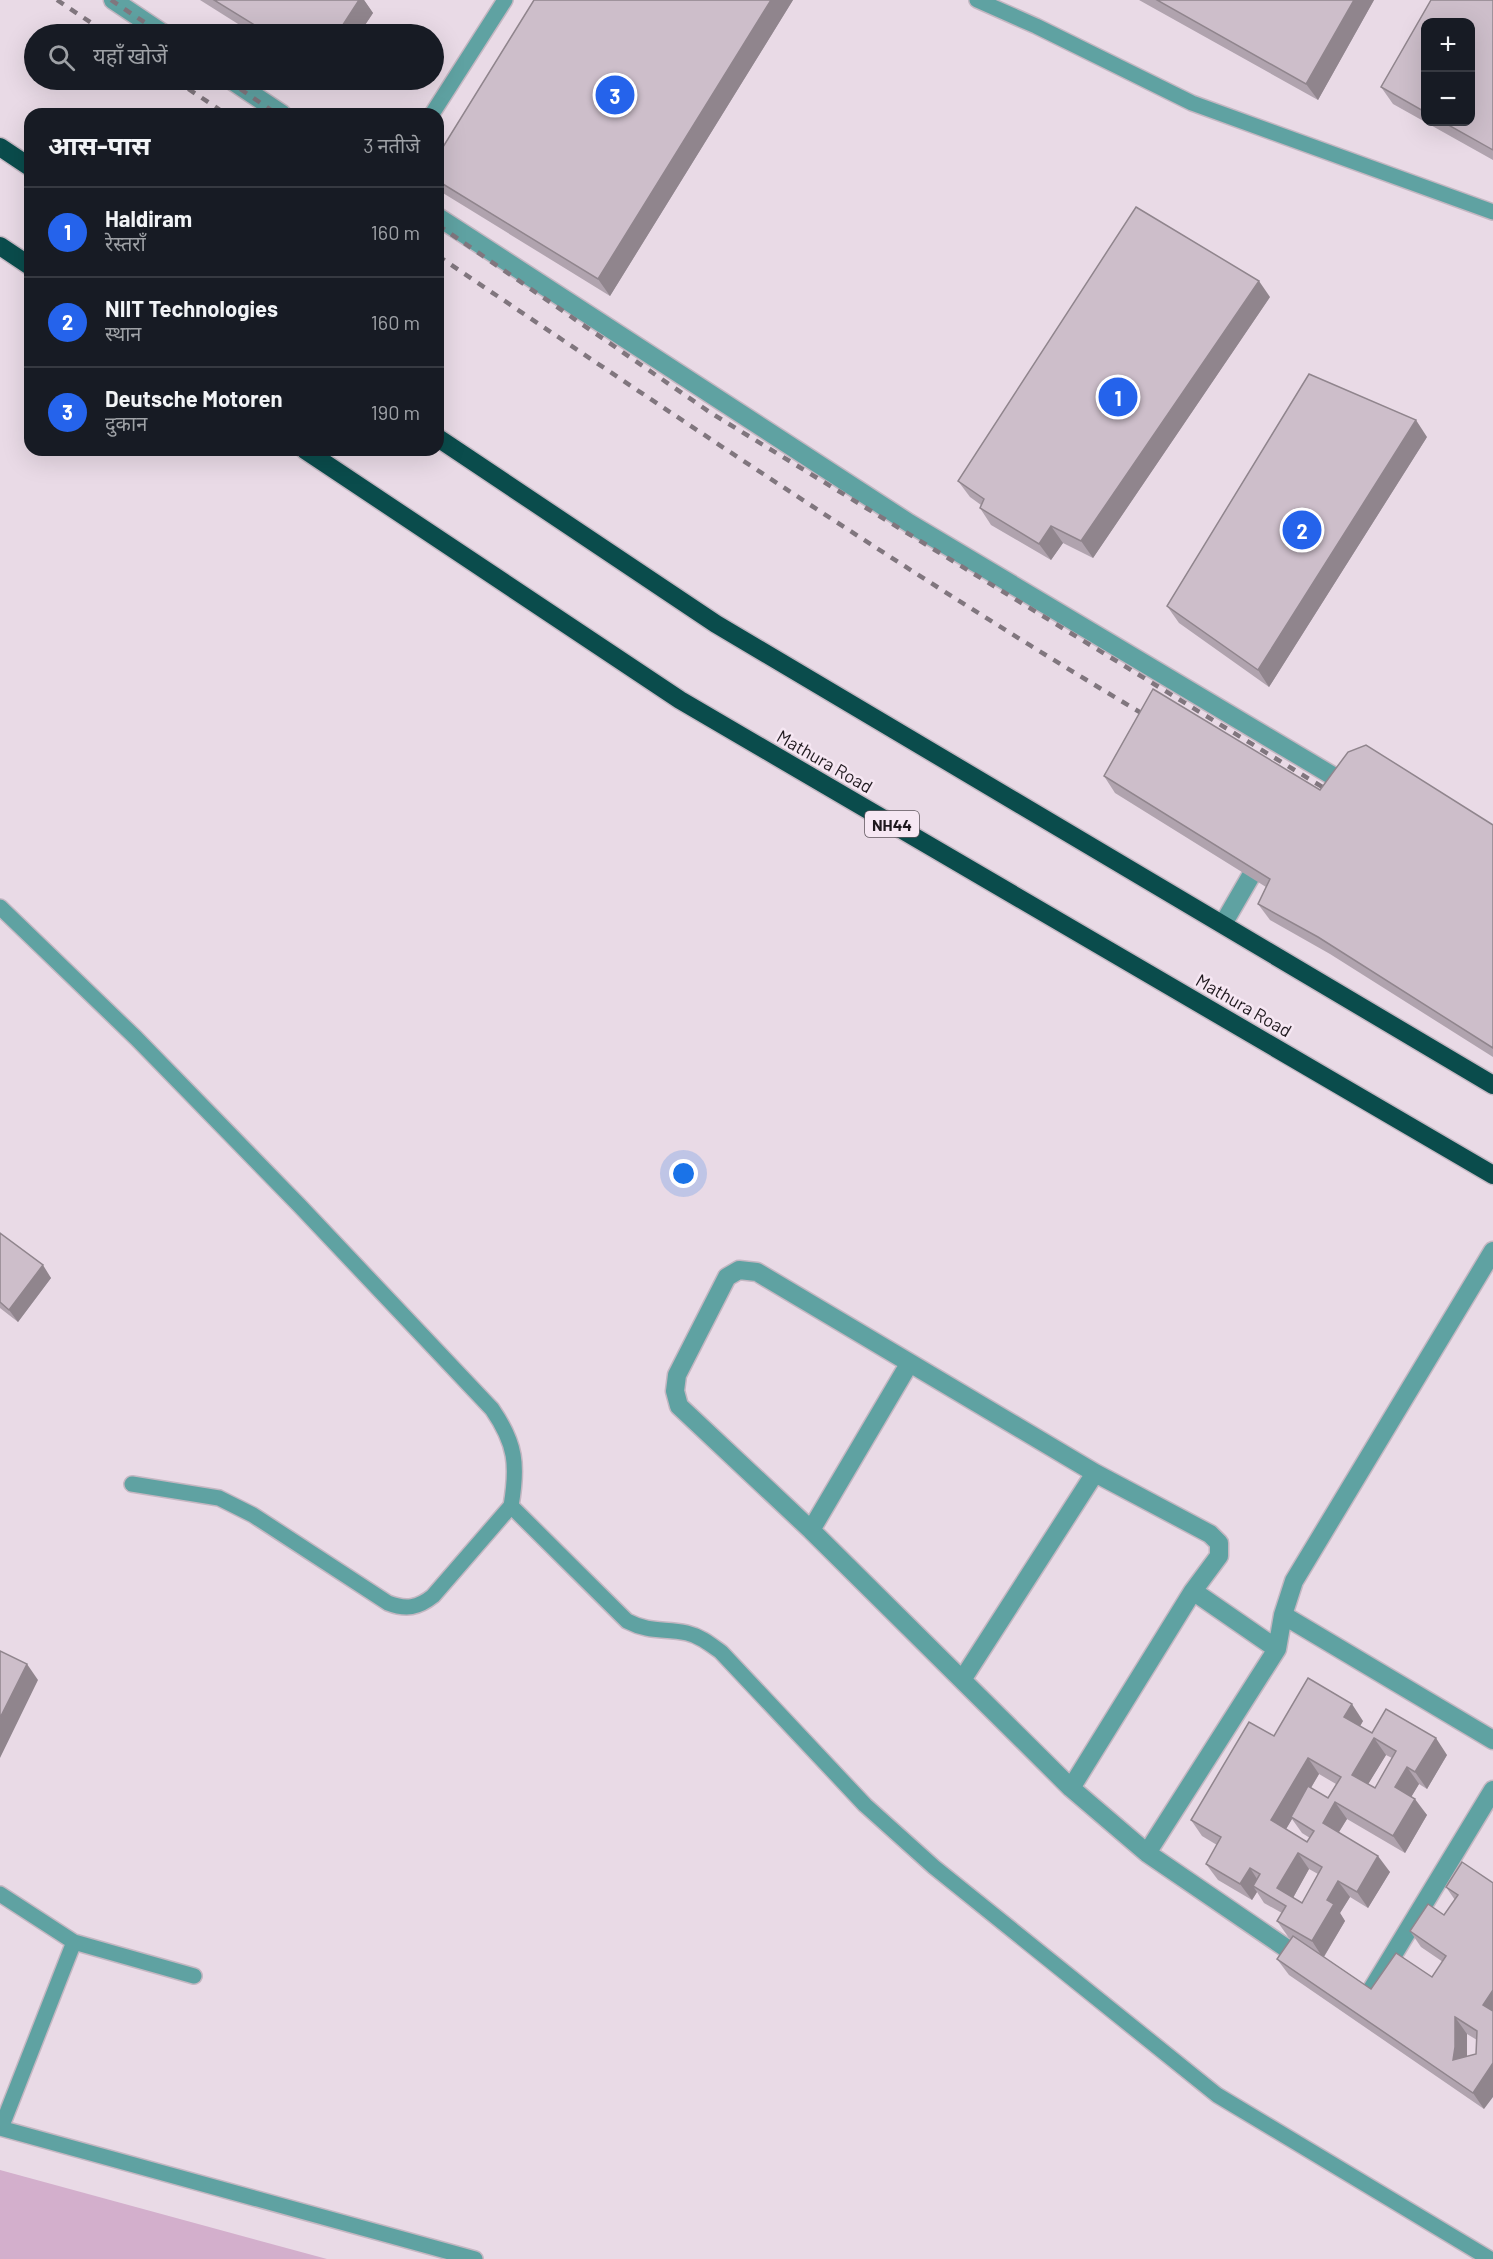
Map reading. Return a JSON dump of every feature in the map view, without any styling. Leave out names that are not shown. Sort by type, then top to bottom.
[{"type":"highway","points":[[0,147],[24,163]]},
{"type":"highway","points":[[0,246],[24,262]]},
{"type":"highway","points":[[444,442],[716,624],[1493,1085]]},
{"type":"highway","name":"Mathura Road","points":[[314,456],[680,700],[1493,1174]]},
{"type":"street","points":[[113,0],[149,24]]},
{"type":"street","points":[[246,90],[273,108]]},
{"type":"street","points":[[444,221],[909,523],[1364,795]]},
{"type":"street","points":[[1303,785],[1314,765]]},
{"type":"street","points":[[1223,924],[1274,835]]},
{"type":"street","points":[[1147,1853],[1277,1649],[1283,1615],[1294,1581],[1493,1251]]},
{"type":"street","points":[[1071,1788],[1193,1591],[1218,1556],[1219,1543],[1210,1534],[1095,1473],[757,1272],[739,1270],[727,1277],[677,1375],[675,1391],[679,1406],[811,1530],[1071,1788],[1147,1853],[1315,1968]]},
{"type":"street","points":[[811,1530],[909,1364]]},
{"type":"street","points":[[962,1680],[1095,1473]]},
{"type":"street","points":[[1193,1591],[1277,1649]]},
{"type":"street","points":[[1283,1615],[1493,1740]]},
{"type":"street","points":[[1364,2002],[1493,1790]]},
{"type":"lane","points":[[436,108],[505,0]]},
{"type":"lane","points":[[976,0],[1036,26],[1192,103],[1493,212]]},
{"type":"lane","points":[[0,907],[152,1055],[299,1205],[492,1409],[504,1427],[515,1461],[516,1478],[512,1506],[433,1596],[411,1608],[388,1603],[253,1515],[219,1498],[132,1484]]},
{"type":"lane","points":[[512,1506],[627,1621],[641,1629],[688,1633],[703,1639],[721,1652],[865,1805],[934,1867],[1217,2095],[1490,2259]]},
{"type":"lane","points":[[0,1894],[74,1942],[194,1976]]},
{"type":"lane","points":[[74,1942],[0,2128],[475,2259]]},
{"type":"shaded area","points":[[0,2170],[327,2259],[0,2259]]},
{"type":"building","points":[[214,0],[359,0],[343,24],[253,24]]},
{"type":"building","points":[[534,0],[771,0],[598,279],[444,185],[444,145]]},
{"type":"building","points":[[1157,0],[1354,0],[1306,84]]},
{"type":"building","points":[[1431,0],[1493,0],[1493,150],[1450,126],[1475,126],[1475,18],[1421,18],[1421,110],[1381,87]]},
{"type":"building","points":[[1136,207],[1259,281],[1081,541],[1051,526],[1039,544],[980,508],[984,499],[958,481]]},
{"type":"building","points":[[1309,374],[1416,420],[1258,670],[1167,606]]},
{"type":"building","points":[[1153,689],[1320,790],[1348,752],[1366,745],[1493,825],[1493,1048],[1318,937],[1258,904],[1270,879],[1104,776]]},
{"type":"building","points":[[0,1233],[43,1265],[9,1310],[0,1302]]},
{"type":"building","points":[[0,1651],[27,1664],[0,1718]]},
{"type":"building","points":[[1308,1678],[1352,1704],[1344,1717],[1372,1733],[1386,1709],[1436,1738],[1415,1772],[1407,1767],[1395,1787],[1415,1799],[1393,1836],[1335,1802],[1323,1823],[1378,1856],[1357,1892],[1338,1881],[1327,1900],[1334,1904],[1312,1941],[1277,1921],[1286,1906],[1253,1886],[1260,1874],[1250,1868],[1240,1884],[1206,1864],[1221,1837],[1191,1820],[1249,1722],[1274,1736]],"holes":[[[1374,1738],[1396,1751],[1375,1788],[1352,1775]],[[1308,1758],[1341,1777],[1328,1798],[1308,1786],[1291,1817],[1314,1831],[1307,1842],[1271,1820]],[[1298,1853],[1322,1867],[1302,1903],[1277,1888]]]},
{"type":"building","points":[[1462,1862],[1493,1883],[1493,1990],[1483,2005],[1493,2011],[1493,2063],[1473,2093],[1277,1959],[1293,1936],[1371,1989],[1396,1953],[1432,1977],[1446,1956],[1410,1931],[1428,1904],[1444,1915],[1458,1895],[1446,1887]],"holes":[[[1455,2017],[1477,2031],[1476,2054],[1453,2060]]]},
{"type":"railway","points":[[57,0],[93,24]]},
{"type":"railway","points":[[111,0],[147,24]]},
{"type":"railway","points":[[190,90],[217,108]]},
{"type":"railway","points":[[242,90],[268,108]]},
{"type":"railway","points":[[444,229],[711,413],[1337,796]]},
{"type":"railway","points":[[444,260],[882,551],[1153,720]]},
{"type":"place","name":"Deutsche Motoren","points":[[615,95]]},
{"type":"place","name":"Haldiram","points":[[1118,397]]},
{"type":"place","name":"NIIT Technologies","points":[[1302,530]]}]
